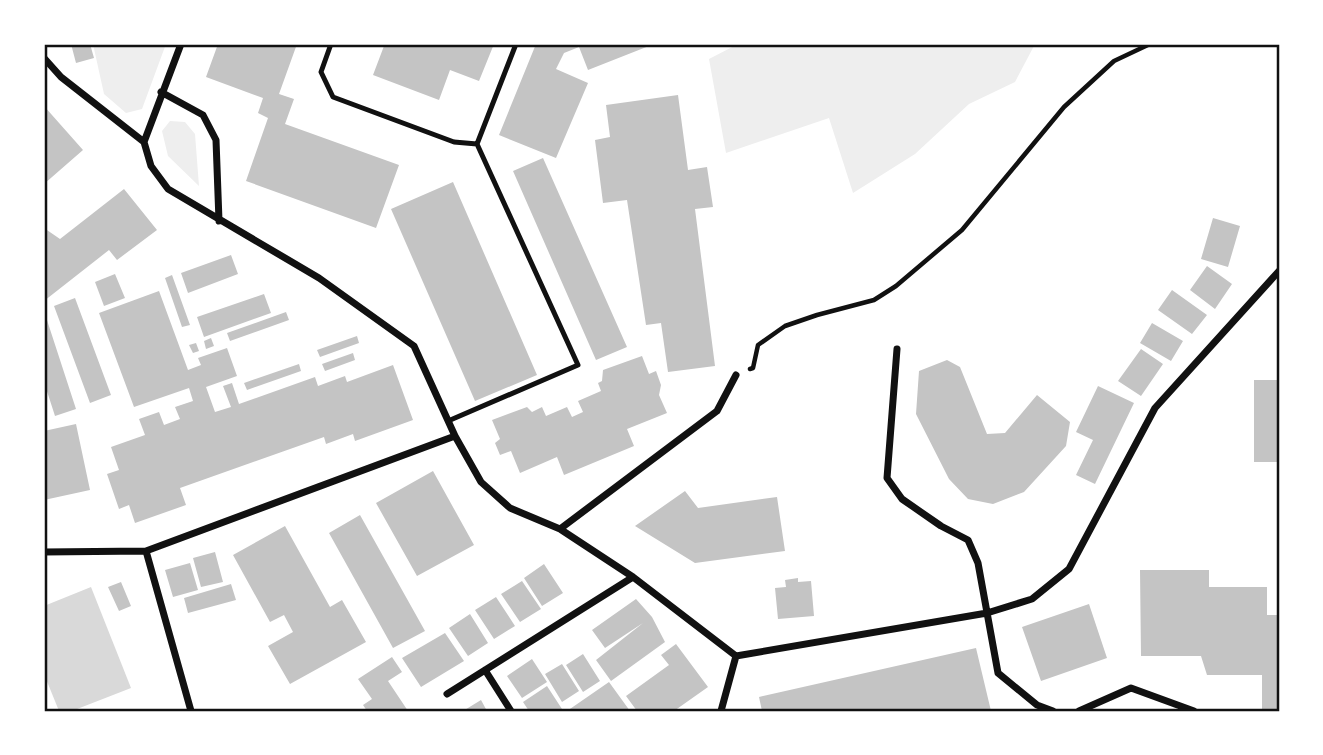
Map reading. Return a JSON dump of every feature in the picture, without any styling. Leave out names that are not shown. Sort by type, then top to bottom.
[{"type":"street","points":[[181,44],[144,142],[151,166],[168,189],[318,278],[414,346],[455,436],[481,482],[510,508],[560,529],[633,577],[736,656],[987,613],[1032,599],[1069,569],[1155,408],[1279,271]]},
{"type":"street","points":[[44,58],[61,77],[144,142]]},
{"type":"street","points":[[161,92],[203,115],[216,139],[219,221]]},
{"type":"street","points":[[897,349],[887,478],[902,499],[941,526],[968,540],[978,563],[998,673],[1037,705],[1053,711]]},
{"type":"street","points":[[560,529],[717,411],[736,375]]},
{"type":"street","points":[[44,552],[146,551],[455,436]]},
{"type":"street","points":[[146,551],[191,711]]},
{"type":"street","points":[[447,694],[633,577]]},
{"type":"street","points":[[721,711],[736,656]]},
{"type":"street","points":[[485,670],[512,711]]},
{"type":"street","points":[[1079,711],[1131,688],[1194,711]]},
{"type":"street","points":[[1030,711],[1037,705]]},
{"type":"lane","points":[[331,44],[321,72],[333,97],[454,142],[477,144]]},
{"type":"lane","points":[[448,421],[578,365],[477,144],[516,44]]},
{"type":"path","points":[[736,375],[753,368],[758,345],[785,326],[817,314],[874,300],[897,286],[962,230],[1064,107],[1114,61],[1150,44]]},
{"type":"shaded area","points":[[93,44],[166,44],[142,109],[126,113],[104,94]]},
{"type":"shaded area","points":[[738,44],[1035,44],[1015,82],[969,104],[915,154],[853,193],[829,118],[726,153],[709,59]]},
{"type":"shaded area","points":[[170,121],[185,122],[195,134],[199,186],[168,156],[162,131]]},
{"type":"shaded area","points":[[91,587],[131,688],[72,711],[59,711],[44,674],[44,606]]},
{"type":"building","points":[[71,44],[90,44],[94,58],[76,63]]},
{"type":"building","points":[[218,44],[297,44],[279,94],[294,99],[285,124],[399,165],[376,228],[246,181],[268,118],[258,113],[263,98],[206,77]]},
{"type":"building","points":[[379,44],[494,44],[479,81],[450,70],[439,100],[373,75],[384,46]]},
{"type":"building","points":[[536,44],[654,44],[588,70],[579,47],[564,53],[556,69],[588,83],[556,158],[499,135]]},
{"type":"building","points":[[678,95],[688,170],[707,167],[713,207],[695,209],[715,366],[668,372],[661,323],[646,325],[627,200],[603,203],[595,140],[610,137],[606,105]]},
{"type":"building","points":[[44,106],[83,150],[44,184]]},
{"type":"building","points":[[543,158],[627,347],[596,360],[513,171]]},
{"type":"building","points":[[453,182],[537,375],[475,401],[391,209]]},
{"type":"building","points":[[124,189],[157,230],[117,260],[109,250],[44,301],[44,228],[60,239]]},
{"type":"building","points":[[1213,218],[1240,226],[1228,267],[1201,259]]},
{"type":"building","points":[[231,255],[238,274],[188,293],[181,273]]},
{"type":"building","points":[[1207,266],[1232,284],[1215,309],[1190,290]]},
{"type":"building","points":[[115,274],[125,298],[104,306],[95,282]]},
{"type":"building","points":[[172,275],[190,325],[182,327],[165,278]]},
{"type":"building","points":[[1172,290],[1207,315],[1192,334],[1158,310]]},
{"type":"building","points":[[159,291],[188,370],[201,365],[198,358],[227,348],[237,376],[206,387],[215,412],[231,407],[223,386],[232,383],[239,404],[315,377],[318,386],[345,376],[347,382],[393,365],[413,420],[355,441],[353,434],[326,444],[324,437],[180,488],[186,505],[135,523],[129,505],[119,509],[107,474],[119,470],[111,447],[145,435],[139,419],[159,412],[164,425],[180,419],[175,407],[193,401],[189,388],[134,407],[99,313]]},
{"type":"building","points":[[264,294],[271,313],[204,337],[197,317]]},
{"type":"building","points":[[75,298],[111,395],[90,403],[54,306]]},
{"type":"building","points":[[286,312],[289,320],[230,341],[227,333]]},
{"type":"building","points":[[46,317],[76,409],[55,416],[44,382]]},
{"type":"building","points":[[1152,323],[1183,341],[1171,361],[1140,343]]},
{"type":"building","points":[[357,336],[359,343],[320,357],[317,350]]},
{"type":"building","points":[[211,338],[214,346],[206,349],[204,341]]},
{"type":"building","points":[[196,343],[199,351],[193,353],[189,345]]},
{"type":"building","points":[[1141,349],[1163,364],[1141,396],[1118,381]]},
{"type":"building","points":[[353,353],[355,360],[325,371],[322,364]]},
{"type":"building","points":[[642,356],[649,374],[656,371],[661,385],[659,395],[667,413],[627,429],[634,446],[564,475],[557,457],[520,473],[511,451],[500,455],[495,443],[500,439],[492,420],[527,407],[532,412],[542,407],[546,416],[567,407],[572,417],[583,412],[578,401],[601,391],[598,383],[602,381],[603,370]]},
{"type":"building","points":[[947,360],[960,367],[987,434],[1005,433],[1037,395],[1070,422],[1066,446],[1024,492],[993,504],[968,499],[949,479],[916,414],[919,371]]},
{"type":"building","points":[[299,364],[301,371],[247,390],[244,383]]},
{"type":"building","points":[[1254,380],[1279,380],[1279,462],[1254,462]]},
{"type":"building","points":[[1098,386],[1134,403],[1095,484],[1076,475],[1093,440],[1076,432]]},
{"type":"building","points":[[76,424],[90,490],[44,500],[44,431]]},
{"type":"building","points":[[433,471],[474,545],[417,576],[376,503]]},
{"type":"building","points":[[685,491],[698,508],[777,497],[785,551],[695,563],[635,526]]},
{"type":"building","points":[[360,515],[425,631],[393,648],[329,533]]},
{"type":"building","points":[[285,526],[330,607],[342,600],[366,642],[290,684],[268,646],[293,632],[284,615],[270,622],[233,555]]},
{"type":"building","points":[[215,552],[223,582],[201,587],[193,558]]},
{"type":"building","points":[[190,563],[198,590],[173,597],[165,570]]},
{"type":"building","points":[[544,564],[563,593],[542,606],[524,578]]},
{"type":"building","points":[[1140,570],[1209,570],[1209,587],[1267,587],[1267,615],[1279,615],[1279,710],[1262,710],[1262,675],[1207,675],[1201,656],[1141,656]]},
{"type":"building","points":[[798,578],[798,582],[811,581],[814,616],[778,619],[775,588],[786,587],[785,580]]},
{"type":"building","points":[[522,581],[541,609],[520,622],[501,594]]},
{"type":"building","points":[[121,582],[131,606],[119,611],[108,587]]},
{"type":"building","points":[[231,584],[236,600],[188,613],[184,598]]},
{"type":"building","points":[[496,597],[515,626],[494,639],[475,610]]},
{"type":"building","points":[[636,599],[652,617],[665,642],[611,681],[596,660],[643,623],[605,648],[592,630]]},
{"type":"building","points":[[1089,604],[1107,658],[1041,681],[1022,627]]},
{"type":"building","points":[[470,614],[488,643],[468,656],[449,628]]},
{"type":"building","points":[[445,633],[464,661],[421,687],[402,658]]},
{"type":"building","points":[[676,644],[708,687],[674,711],[637,711],[626,696],[669,665],[661,655]]},
{"type":"building","points":[[976,648],[991,711],[762,711],[759,697]]},
{"type":"building","points":[[583,654],[600,681],[583,692],[566,665]]},
{"type":"building","points":[[392,657],[402,672],[388,681],[408,711],[367,711],[363,705],[372,699],[358,679]]},
{"type":"building","points":[[532,659],[547,682],[522,698],[507,676]]},
{"type":"building","points":[[562,664],[579,691],[562,702],[545,674]]},
{"type":"building","points":[[609,682],[630,711],[567,711]]},
{"type":"building","points":[[547,686],[562,709],[529,711],[523,702]]},
{"type":"building","points":[[481,700],[487,711],[463,711]]}]
